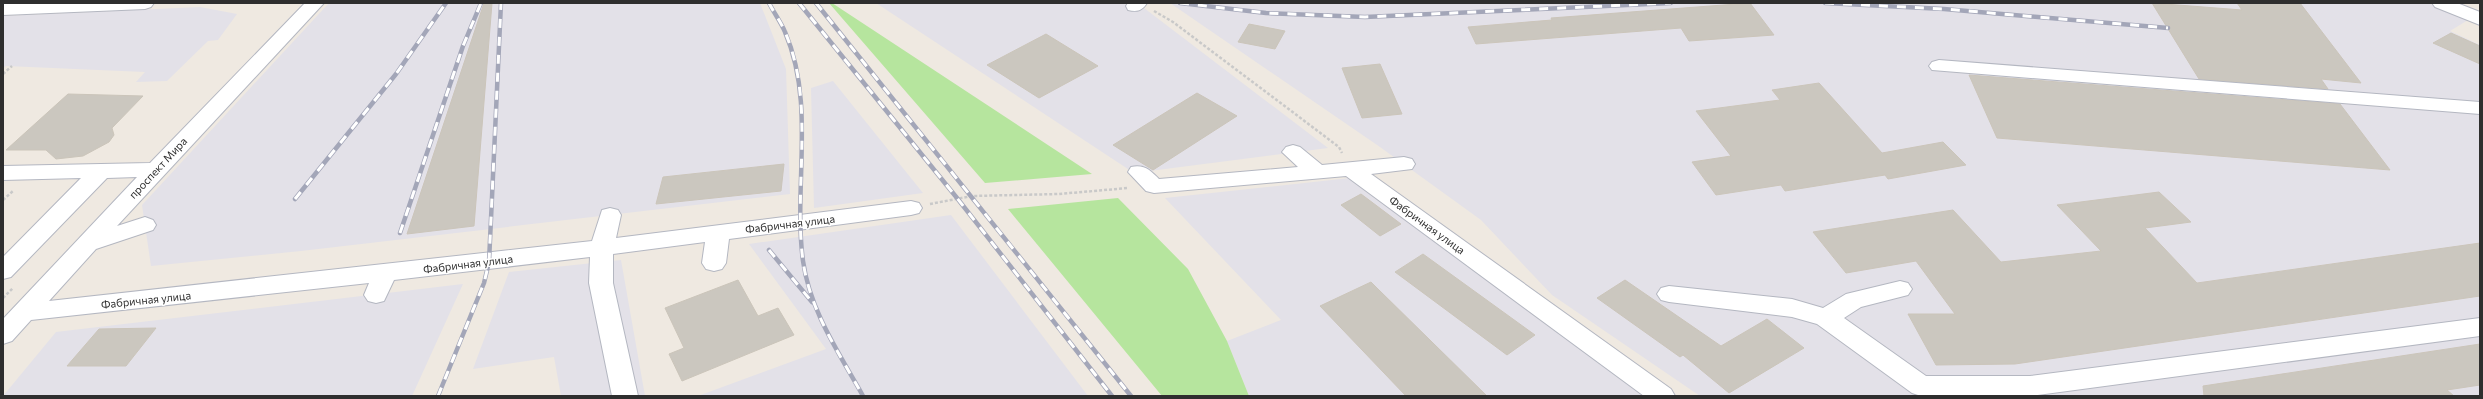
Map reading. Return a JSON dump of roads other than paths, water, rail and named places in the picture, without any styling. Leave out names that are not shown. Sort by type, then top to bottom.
[{"type":"street","points":[[3,9],[145,3]]},
{"type":"street","name":"проспект Мира","points":[[3,335],[156,170],[315,3]]},
{"type":"street","points":[[2441,3],[2480,20]]},
{"type":"street","points":[[1938,66],[2480,108]]},
{"type":"street","points":[[1293,152],[1318,172]]},
{"type":"street","points":[[1157,185],[1404,164]]},
{"type":"street","name":"Фабричная улица","points":[[1350,169],[1544,300],[1662,396]]},
{"type":"street","points":[[3,173],[156,170]]},
{"type":"street","points":[[3,271],[100,172]]},
{"type":"street","name":"Фабричная улица","points":[[24,312],[602,248],[897,210]]},
{"type":"street","points":[[610,215],[602,248],[601,283],[625,396]]},
{"type":"street","points":[[88,243],[145,225]]},
{"type":"street","points":[[714,263],[718,233]]},
{"type":"street","points":[[376,295],[385,273]]},
{"type":"street","points":[[1826,318],[1854,300],[1900,289]]},
{"type":"street","points":[[1669,294],[1792,308],[1826,318],[1920,386],[2030,386],[2480,327]]},
{"type":"railway","points":[[295,199],[396,74],[446,3]]},
{"type":"railway","points":[[400,233],[463,46],[481,3]]},
{"type":"railway","points":[[438,396],[484,283],[489,262],[501,3]]},
{"type":"railway","points":[[769,3],[785,32],[794,59],[799,88],[802,116],[800,204],[801,233],[803,261],[807,279],[812,297],[835,348],[863,396]]},
{"type":"railway","points":[[799,3],[957,198],[1112,396]]},
{"type":"railway","points":[[816,3],[1131,396]]},
{"type":"railway","points":[[1180,3],[1266,13],[1365,17],[1671,3]]},
{"type":"railway","points":[[1825,3],[1944,9],[2168,28]]},
{"type":"railway","points":[[769,250],[812,302]]}]
